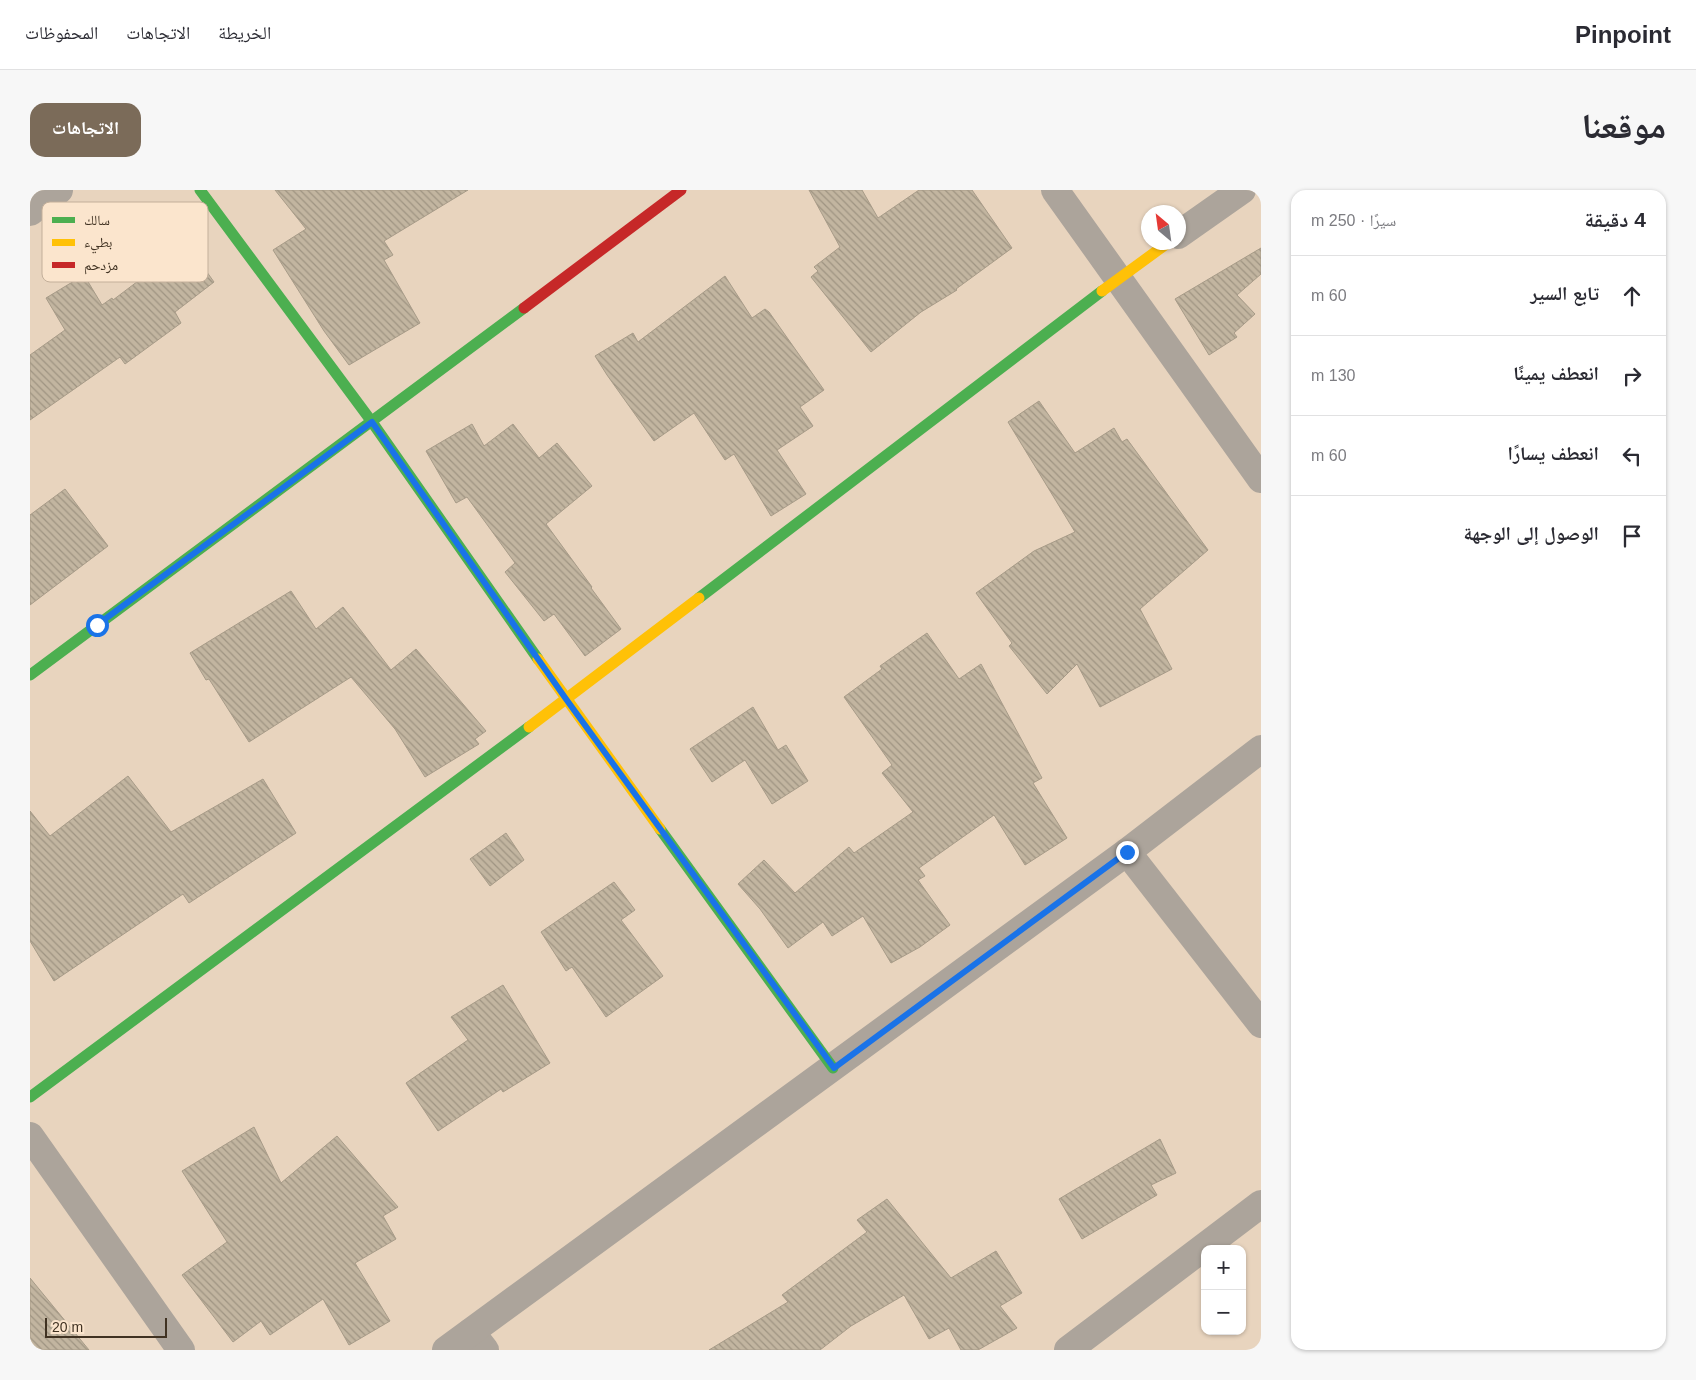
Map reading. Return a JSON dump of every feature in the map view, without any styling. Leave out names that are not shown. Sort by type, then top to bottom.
[{"type":"street","points":[[43,202],[59,190]]},
{"type":"street","points":[[200,190],[372,422],[566,699],[834,1068]]},
{"type":"street","points":[[30,675],[682,190]]},
{"type":"street","points":[[1056,190],[1261,479]]},
{"type":"street","points":[[1186,229],[1242,190]]},
{"type":"street","points":[[30,212],[42,203]]},
{"type":"street","points":[[30,1097],[566,699],[1157,250]]},
{"type":"street","points":[[446,1350],[478,1341],[834,1068],[1127,852],[1261,749]]},
{"type":"street","points":[[1127,852],[1261,1024]]},
{"type":"street","points":[[30,1136],[181,1350]]},
{"type":"street","points":[[1068,1350],[1261,1204]]},
{"type":"building","points":[[275,190],[468,190],[384,241],[393,255],[384,260],[420,323],[349,365],[324,331],[273,250],[306,229]]},
{"type":"building","points":[[809,190],[862,190],[878,218],[919,190],[972,190],[1012,248],[957,290],[921,312],[871,352],[811,277],[818,271],[814,267],[840,247]]},
{"type":"building","points":[[1261,248],[1261,274],[1237,295],[1255,314],[1234,333],[1237,337],[1209,355],[1175,299]]},
{"type":"building","points":[[208,274],[214,282],[175,312],[181,323],[125,364],[120,357],[30,420],[30,355],[65,330],[46,298],[72,282],[88,282],[102,305],[112,298],[113,300],[137,282],[208,282]]},
{"type":"building","points":[[725,276],[752,318],[765,309],[769,312],[824,390],[800,407],[813,426],[777,450],[806,494],[771,516],[734,454],[725,460],[694,413],[654,441],[595,356],[633,333],[638,342]]},
{"type":"building","points":[[1039,401],[1075,453],[1114,428],[1122,442],[1127,439],[1208,550],[1140,609],[1172,669],[1100,707],[1077,664],[1047,694],[1009,646],[1012,643],[976,593],[1034,551],[1075,532],[1008,422]]},
{"type":"building","points":[[472,424],[484,446],[513,424],[539,458],[557,443],[592,486],[546,524],[621,629],[585,656],[554,614],[544,621],[505,572],[515,563],[467,497],[456,503],[426,451]]},
{"type":"building","points":[[65,489],[108,546],[30,605],[30,515]]},
{"type":"building","points":[[291,591],[316,629],[343,607],[391,670],[416,649],[486,731],[475,739],[479,744],[425,777],[395,729],[351,677],[249,742],[209,679],[206,680],[190,653]]},
{"type":"building","points":[[927,633],[959,679],[981,664],[1042,778],[1033,783],[1067,838],[1025,865],[994,815],[919,868],[925,876],[918,880],[950,925],[920,947],[891,963],[863,916],[832,936],[823,922],[788,948],[760,909],[738,884],[764,860],[795,893],[849,847],[854,853],[913,812],[882,773],[892,765],[844,697],[882,669],[880,666]]},
{"type":"building","points":[[753,707],[778,750],[786,745],[808,781],[772,804],[745,760],[712,782],[690,749]]},
{"type":"building","points":[[128,776],[171,832],[263,779],[296,833],[189,903],[183,894],[54,981],[30,941],[30,811],[50,836]]},
{"type":"building","points":[[506,833],[524,860],[490,886],[470,859]]},
{"type":"building","points":[[614,882],[635,910],[621,920],[663,976],[606,1017],[572,967],[566,971],[541,932]]},
{"type":"building","points":[[503,985],[550,1063],[503,1092],[501,1089],[438,1131],[406,1083],[468,1040],[451,1017]]},
{"type":"building","points":[[254,1127],[281,1183],[337,1136],[398,1207],[383,1216],[396,1239],[355,1263],[390,1321],[349,1345],[323,1299],[270,1335],[261,1321],[233,1342],[182,1275],[227,1242],[182,1171]]},
{"type":"building","points":[[1160,1139],[1176,1173],[1151,1185],[1157,1195],[1082,1239],[1059,1199]]},
{"type":"building","points":[[887,1199],[951,1278],[996,1251],[1022,1293],[1000,1306],[1017,1328],[978,1350],[961,1350],[949,1328],[929,1339],[904,1295],[851,1326],[820,1350],[709,1350],[788,1302],[782,1295],[867,1232],[857,1220]]},
{"type":"building","points":[[30,1278],[89,1350],[30,1350]]},
{"type":"traffic: fast","points":[[200,190],[372,422],[538,659]]},
{"type":"traffic: fast","points":[[699,598],[1102,291]]},
{"type":"traffic: fast","points":[[30,675],[524,308]]},
{"type":"traffic: fast","points":[[30,1097],[529,727]]},
{"type":"traffic: fast","points":[[660,829],[833,1068]]},
{"type":"traffic: slow","points":[[1102,291],[1158,250]]},
{"type":"traffic: slow","points":[[529,727],[699,598]]},
{"type":"traffic: slow","points":[[538,659],[660,829]]},
{"type":"traffic: jam","points":[[524,308],[681,190]]},
{"type":"route","points":[[97,625],[372,422],[566,699],[834,1068],[1127,852]]}]
